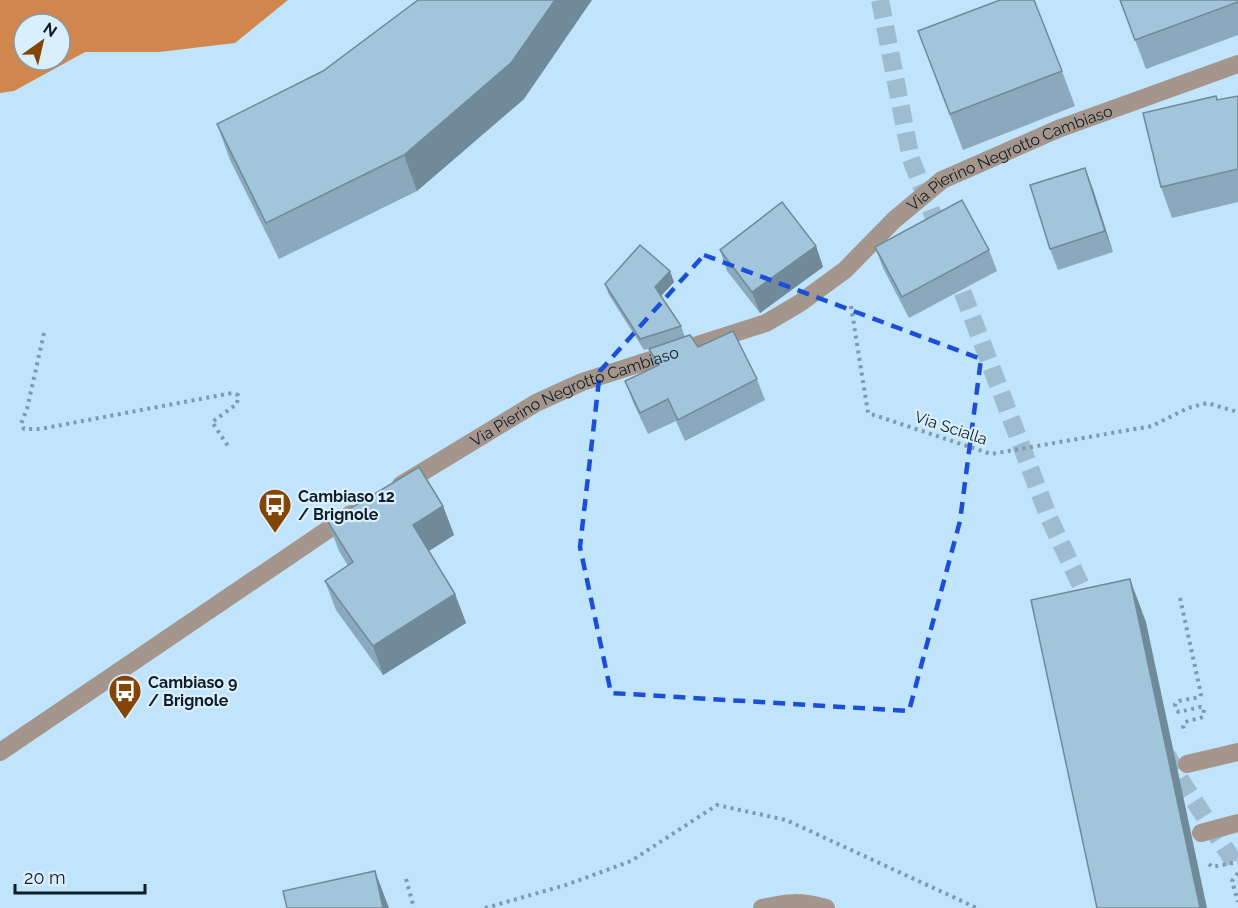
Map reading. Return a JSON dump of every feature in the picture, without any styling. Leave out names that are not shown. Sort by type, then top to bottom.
[{"type":"street","name":"Via Pierino Negrotto Cambiaso","points":[[388,493],[536,403],[582,382],[766,323],[800,303],[845,270],[894,220],[942,180],[1058,129],[1238,64]]},
{"type":"street","points":[[0,752],[362,507]]},
{"type":"street","points":[[1189,764],[1238,752]]},
{"type":"street","points":[[1201,832],[1238,823]]},
{"type":"street","points":[[762,908],[784,903],[804,902],[826,908]]},
{"type":"path","name":"Via Scialla","points":[[845,270],[868,413],[992,454],[1152,426],[1188,408],[1207,403],[1238,412]]},
{"type":"path","points":[[44,333],[27,409],[21,424],[24,429],[40,429],[232,393],[238,395],[237,404],[212,422],[230,449]]},
{"type":"path","points":[[1180,598],[1201,694],[1200,697],[1179,700],[1175,704],[1176,710],[1179,712],[1200,707],[1204,708],[1205,713],[1203,717],[1185,722],[1183,726],[1189,764]]},
{"type":"path","points":[[485,908],[566,885],[632,861],[717,805],[786,820],[976,908]]},
{"type":"path","points":[[1238,873],[1232,881],[1238,902]]},
{"type":"path","points":[[406,879],[414,908]]},
{"type":"highlighted area","points":[[704,255],[981,359],[960,521],[909,711],[611,693],[580,547],[600,371]]},
{"type":"shaded area","points":[[0,0],[288,0],[235,43],[159,52],[85,52],[72,59],[72,12],[12,12],[12,72],[49,72],[14,91],[0,93]]},
{"type":"building","points":[[418,0],[555,0],[511,63],[404,155],[266,223],[217,124],[323,71]]},
{"type":"building","points":[[1000,0],[1034,0],[1062,71],[950,114],[918,31]]},
{"type":"building","points":[[1120,0],[1237,0],[1238,2],[1135,40]]},
{"type":"building","points":[[1216,96],[1217,100],[1238,96],[1238,169],[1161,187],[1143,113]]},
{"type":"building","points":[[1085,168],[1105,231],[1050,249],[1030,185]]},
{"type":"building","points":[[962,200],[989,250],[902,297],[875,247]]},
{"type":"building","points":[[782,202],[816,246],[752,292],[720,250]]},
{"type":"building","points":[[640,245],[670,271],[655,287],[681,326],[640,339],[605,284]]},
{"type":"building","points":[[733,331],[757,379],[678,420],[668,399],[640,413],[625,381],[659,365],[649,349],[690,335],[698,347]]},
{"type":"building","points":[[419,467],[443,506],[413,525],[455,594],[373,646],[325,581],[353,562],[328,522]]},
{"type":"building","points":[[1130,579],[1200,908],[1097,908],[1031,600]]},
{"type":"building","points":[[375,871],[383,908],[287,908],[283,891]]},
{"type":"tunnel","points":[[880,0],[911,159],[942,238]]},
{"type":"tunnel","points":[[953,267],[1049,518],[1093,611]]},
{"type":"tunnel","points":[[1167,755],[1238,868]]},
{"type":"place","name":"Cambiaso 12 / Brignole","points":[[275,534]]},
{"type":"place","name":"Cambiaso 9 / Brignole","points":[[125,720]]}]
